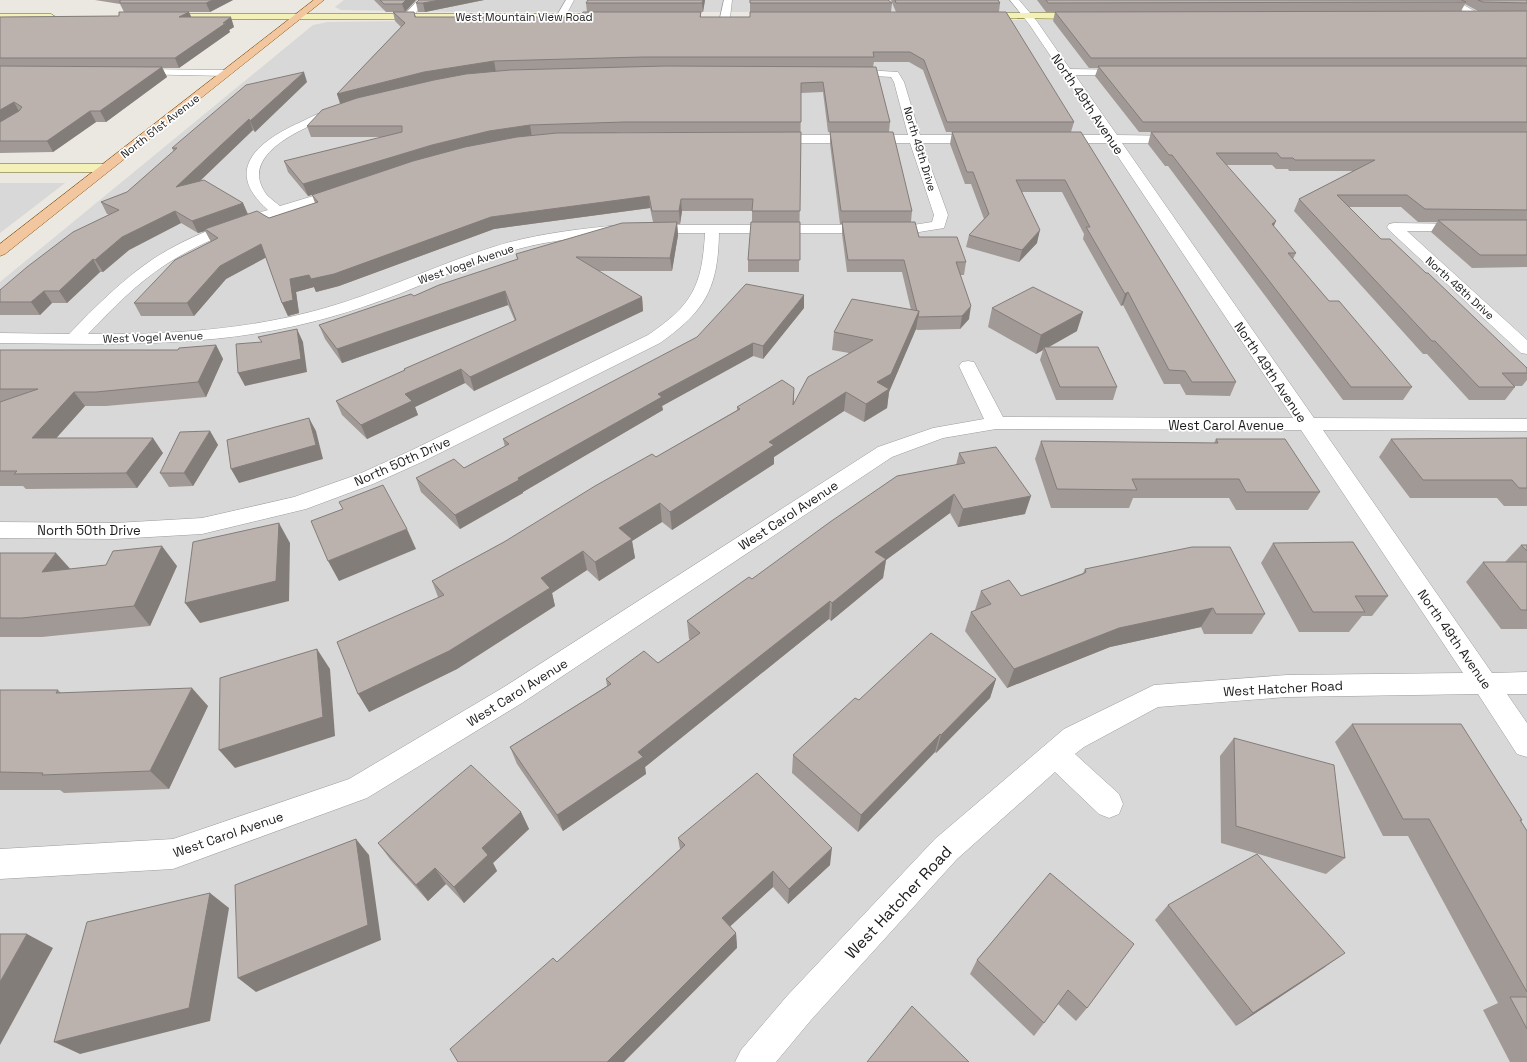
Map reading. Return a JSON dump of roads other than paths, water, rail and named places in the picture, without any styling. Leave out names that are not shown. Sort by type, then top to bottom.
[{"type":"main road","name":"North 51st Avenue","points":[[0,252],[320,0]]},
{"type":"street","points":[[407,17],[423,0]]},
{"type":"street","points":[[561,17],[570,0]]},
{"type":"street","points":[[726,18],[728,0]]},
{"type":"street","name":"North 49th Avenue","points":[[1014,0],[1028,16],[1527,745]]},
{"type":"street","points":[[1448,0],[1481,16],[1454,16]]},
{"type":"street","points":[[0,17],[60,16]]},
{"type":"street","points":[[972,16],[1091,16]]},
{"type":"street","name":"West Mountain View Road","points":[[152,17],[623,17]]},
{"type":"street","points":[[126,72],[227,72]]},
{"type":"street","name":"North 49th Drive","points":[[833,72],[894,74],[900,82],[915,139],[941,215],[939,225]]},
{"type":"street","points":[[1066,72],[1138,72]]},
{"type":"street","points":[[278,212],[260,194],[255,186],[252,170],[258,158],[278,138],[293,129],[329,114],[352,107]]},
{"type":"street","points":[[313,108],[329,114]]},
{"type":"street","points":[[758,139],[994,139]]},
{"type":"street","points":[[1041,139],[1192,139]]},
{"type":"street","points":[[0,168],[106,168]]},
{"type":"street","points":[[0,180],[91,180]]},
{"type":"street","points":[[74,338],[125,287],[173,253],[224,230],[353,187]]},
{"type":"street","name":"West Vogel Avenue","points":[[0,338],[198,336],[244,331],[330,312],[369,300],[463,262],[500,250],[582,233],[621,229],[913,229],[939,225]]},
{"type":"street","name":"North 48th Drive","points":[[1480,227],[1394,227],[1527,349]]},
{"type":"street","name":"North 50th Drive","points":[[0,530],[115,532],[202,526],[298,504],[366,479],[417,456],[647,342],[677,324],[696,303],[706,284],[710,265],[712,228]]},
{"type":"street","points":[[968,366],[996,423]]},
{"type":"street","name":"West Carol Avenue","points":[[0,864],[173,854],[357,789],[513,695],[885,452],[940,432],[996,423],[1527,425]]},
{"type":"street","name":"West Hatcher Road","points":[[753,1062],[799,1008],[946,849],[1074,738],[1154,696],[1287,686],[1527,683]]},
{"type":"street","points":[[1056,754],[1109,804]]}]
